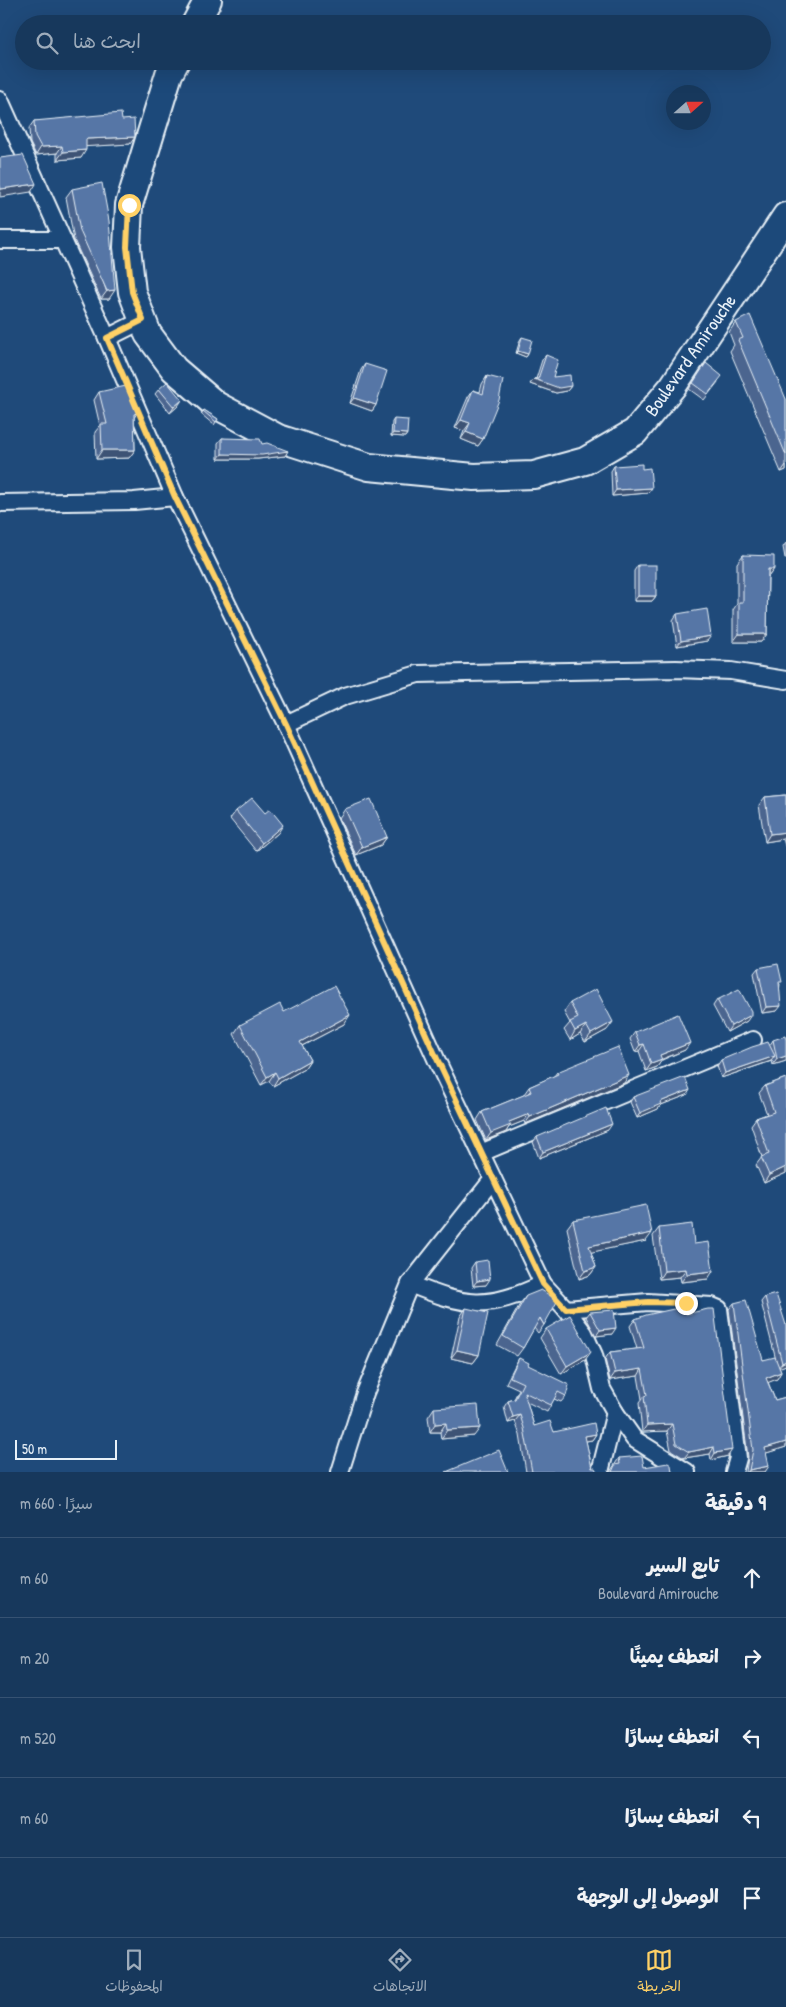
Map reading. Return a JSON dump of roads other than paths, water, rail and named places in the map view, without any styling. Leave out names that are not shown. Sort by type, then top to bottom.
[{"type":"main road","points":[[200,15],[208,0]]},
{"type":"main road","name":"Boulevard Amirouche","points":[[171,70],[129,205],[127,247],[132,292],[148,334],[174,370],[216,405],[278,438],[369,467],[474,477],[534,475],[585,462],[635,432],[673,386],[786,216]]},
{"type":"street","points":[[0,100],[107,338],[175,497],[286,724],[481,1153],[543,1284],[566,1309],[584,1333],[594,1355],[602,1389],[634,1439],[687,1472]]},
{"type":"street","points":[[0,240],[63,240]]},
{"type":"street","points":[[107,338],[143,320]]},
{"type":"street","points":[[0,503],[134,501],[175,497]]},
{"type":"street","points":[[286,724],[345,696],[418,674],[676,669],[731,671],[786,680]]},
{"type":"street","points":[[481,1153],[753,1040]]},
{"type":"street","points":[[340,1472],[365,1393],[410,1284],[493,1179]]},
{"type":"street","points":[[410,1284],[445,1298],[475,1304],[510,1298],[543,1284]]},
{"type":"street","points":[[566,1309],[648,1302],[712,1306],[719,1310],[738,1458],[734,1472]]},
{"type":"street","points":[[600,1472],[615,1412]]}]
